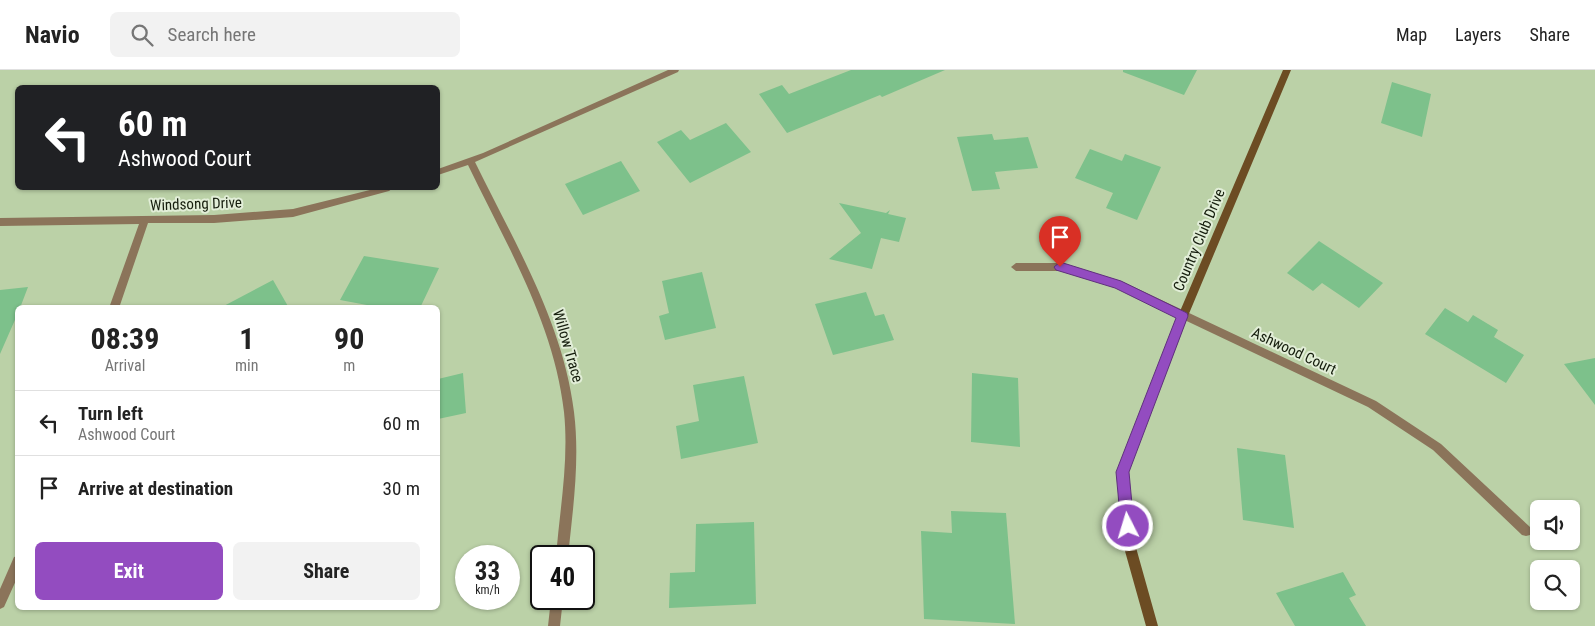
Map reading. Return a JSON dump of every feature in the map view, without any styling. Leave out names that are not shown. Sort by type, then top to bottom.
[{"type":"street","points":[[440,171],[470,161],[674,70]]},
{"type":"street","name":"Country Club Drive","points":[[1152,626],[1129,544],[1122,472],[1183,316],[1286,70]]},
{"type":"street","name":"Willow Trace","points":[[470,161],[545,318],[559,362],[568,411],[571,479],[563,545]]},
{"type":"street","name":"Windsong Drive","points":[[0,222],[214,219],[293,213],[383,190]]},
{"type":"street","points":[[115,305],[145,220]]},
{"type":"street","name":"Ashwood Court","points":[[1016,267],[1060,267],[1118,284],[1372,404],[1437,447],[1526,531]]},
{"type":"street","points":[[0,603],[15,568]]},
{"type":"street","points":[[554,626],[556,610]]},
{"type":"building","points":[[851,70],[945,70],[882,97],[880,95],[787,133],[759,94],[782,85],[789,94]]},
{"type":"building","points":[[1123,70],[1197,70],[1184,95],[1123,72]]},
{"type":"building","points":[[1392,82],[1431,94],[1422,137],[1381,123]]},
{"type":"building","points":[[726,123],[751,152],[690,183],[657,142],[681,130],[690,140]]},
{"type":"building","points":[[992,134],[994,140],[1028,137],[1038,168],[995,172],[1000,189],[972,191],[957,137]]},
{"type":"building","points":[[1090,149],[1122,161],[1125,154],[1161,167],[1137,220],[1106,208],[1113,193],[1075,178]]},
{"type":"building","points":[[621,161],[640,191],[583,215],[565,184]]},
{"type":"building","points":[[839,203],[886,213],[890,210],[888,214],[906,218],[899,242],[881,238],[872,269],[829,259],[861,233]]},
{"type":"building","points":[[1319,241],[1383,283],[1359,308],[1322,283],[1313,291],[1287,273]]},
{"type":"building","points":[[364,256],[439,268],[421,305],[367,305],[340,300]]},
{"type":"building","points":[[702,272],[716,328],[665,340],[659,316],[669,313],[662,281]]},
{"type":"building","points":[[273,280],[287,305],[226,305]]},
{"type":"building","points":[[28,287],[21,305],[15,305],[15,320],[0,354],[0,290]]},
{"type":"building","points":[[866,292],[875,316],[884,314],[894,340],[833,355],[815,304]]},
{"type":"building","points":[[1445,308],[1468,322],[1473,315],[1498,330],[1494,337],[1524,355],[1506,383],[1425,334]]},
{"type":"building","points":[[1595,358],[1595,405],[1564,364]]},
{"type":"building","points":[[463,373],[466,413],[440,419],[440,379]]},
{"type":"building","points":[[972,373],[1018,378],[1020,447],[971,442]]},
{"type":"building","points":[[744,376],[758,443],[681,459],[676,426],[699,421],[693,385]]},
{"type":"building","points":[[1237,448],[1285,455],[1294,528],[1243,520]]},
{"type":"building","points":[[951,511],[1006,513],[1015,624],[924,619],[921,531],[952,533]]},
{"type":"building","points":[[754,522],[756,604],[669,608],[670,573],[695,572],[696,524]]},
{"type":"building","points":[[1343,572],[1356,595],[1349,598],[1366,626],[1295,626],[1276,593]]},
{"type":"route","points":[[1060,267],[1118,284],[1183,316],[1122,472],[1128,526]]}]
